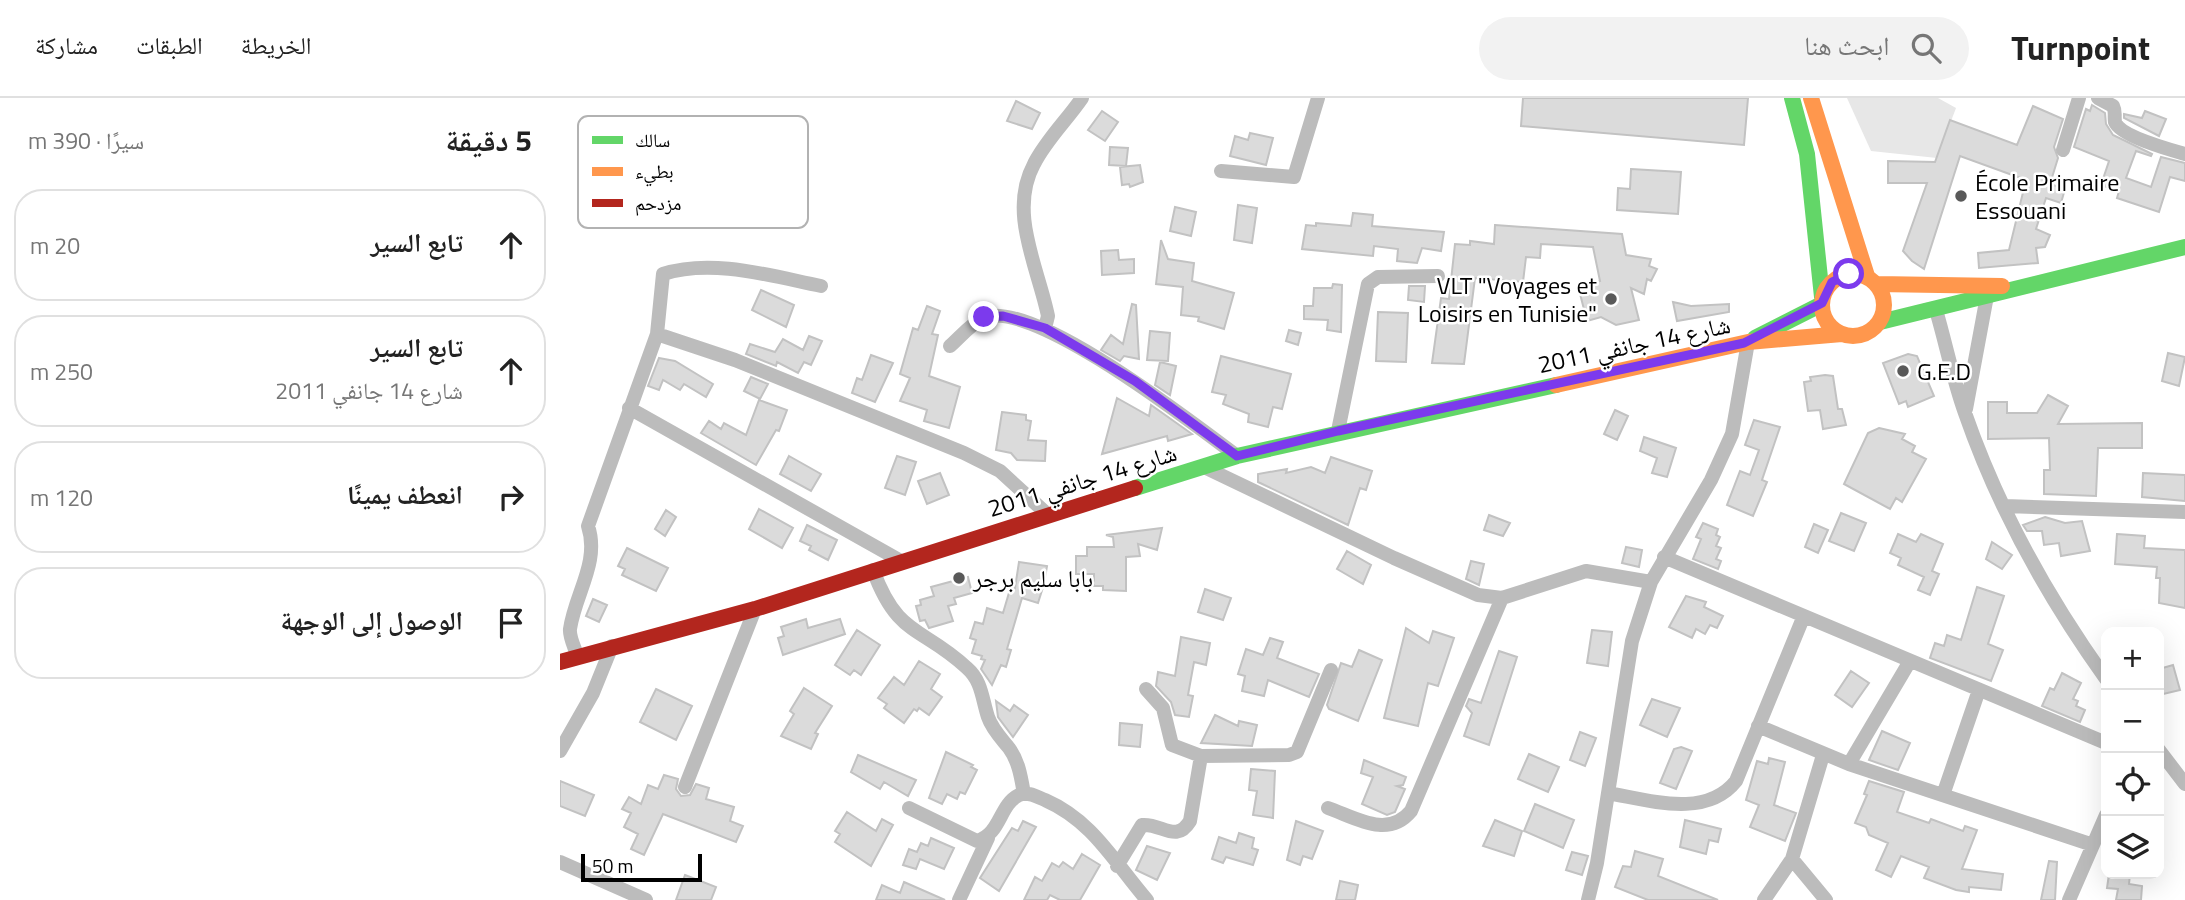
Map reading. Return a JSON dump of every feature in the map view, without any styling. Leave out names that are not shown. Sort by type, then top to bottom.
[{"type":"main road","points":[[1792,98],[1807,154],[1822,300],[1827,322],[1842,334],[1863,335],[1880,322],[1936,310],[2017,286],[2185,247]]},
{"type":"main road","points":[[1811,98],[1826,152],[1872,280],[1885,302],[1880,322]]},
{"type":"main road","points":[[1807,154],[1826,152]]},
{"type":"main road","points":[[1822,300],[1832,282],[1839,276],[1858,274],[1872,280],[2017,286]]},
{"type":"main road","name":"شارع 14 جانفي 2011","points":[[1748,342],[1822,300]]},
{"type":"main road","name":"شارع 14 جانفي 2011","points":[[560,662],[755,609],[1047,514],[1237,456],[1338,431],[1748,342],[1842,334]]},
{"type":"street","points":[[1045,328],[1048,316],[1023,216],[1024,189],[1034,163],[1082,98]]},
{"type":"street","points":[[1221,171],[1294,177],[1318,98]]},
{"type":"street","points":[[2063,150],[2079,98]]},
{"type":"street","points":[[2098,98],[2113,106],[2115,120],[2120,128],[2151,143],[2185,154]]},
{"type":"street","points":[[577,656],[569,631],[589,570],[592,537],[588,526],[657,334],[663,274],[687,266],[764,275],[821,286]]},
{"type":"street","points":[[1338,431],[1368,284],[1378,277],[1438,276]]},
{"type":"street","points":[[1965,413],[1987,296]]},
{"type":"street","points":[[1936,310],[1965,413],[2004,506],[2037,572],[2101,671]]},
{"type":"street","points":[[950,346],[984,317],[1003,316],[1045,328],[1135,381],[1237,456]]},
{"type":"street","points":[[657,334],[735,360],[964,453],[1000,471],[1047,514]]},
{"type":"street","points":[[1588,900],[1632,641],[1651,582],[1712,480],[1732,434],[1748,342]]},
{"type":"street","points":[[629,408],[901,561]]},
{"type":"street","points":[[1203,467],[1478,595],[1502,598],[1586,571],[1602,571],[1651,582]]},
{"type":"street","points":[[2004,506],[2185,512]]},
{"type":"street","points":[[1664,557],[1803,618],[2101,741]]},
{"type":"street","points":[[873,570],[883,597],[894,614],[975,676],[988,717],[1018,763],[1024,793]]},
{"type":"street","points":[[1328,808],[1384,827],[1395,826],[1404,820],[1411,811],[1502,598]]},
{"type":"street","points":[[685,788],[755,609]]},
{"type":"street","points":[[1608,793],[1680,806],[1717,799],[1736,781],[1803,618]]},
{"type":"street","points":[[560,751],[593,693],[612,646]]},
{"type":"street","points":[[1849,764],[1910,661]]},
{"type":"street","points":[[1146,689],[1163,708],[1172,745],[1201,756],[1289,755],[1297,752],[1331,670]]},
{"type":"street","points":[[1943,795],[1979,690]]},
{"type":"street","points":[[1758,726],[1823,755],[2092,845]]},
{"type":"street","points":[[2161,753],[2185,784]]},
{"type":"street","points":[[1764,900],[1793,859],[1823,755]]},
{"type":"street","points":[[1117,866],[1142,825],[1175,834],[1185,830],[1190,821],[1201,756]]},
{"type":"street","points":[[959,900],[988,838],[1016,797],[1024,793],[1056,805],[1076,817],[1104,842],[1117,866],[1147,900]]},
{"type":"street","points":[[909,808],[967,838],[977,841],[988,838]]},
{"type":"street","points":[[2071,900],[2106,816]]},
{"type":"street","points":[[1793,859],[1826,900]]},
{"type":"street","points":[[560,862],[646,900]]},
{"type":"shaded area","points":[[1847,98],[1938,98],[1956,108],[1937,158],[1871,151]]},
{"type":"building","points":[[1523,98],[1748,98],[1744,145],[1521,126]]},
{"type":"building","points":[[1016,101],[1040,113],[1032,129],[1007,121]]},
{"type":"building","points":[[2092,105],[2105,113],[2106,124],[2113,135],[2152,154],[2151,156],[2136,151],[2126,178],[2151,187],[2161,157],[2185,163],[2185,181],[2170,177],[2159,212],[2117,198],[2119,191],[2101,185],[2109,161],[2074,147],[2086,109],[2090,111]]},
{"type":"building","points":[[2033,106],[2063,119],[2054,147],[2058,158],[2050,184],[2065,189],[2061,203],[2046,198],[2036,229],[2050,235],[2045,247],[2036,248],[2038,263],[1979,268],[1978,253],[2009,250],[2026,180],[1960,156],[1924,269],[1912,261],[1903,251],[1927,183],[1888,183],[1888,161],[1935,162],[1950,120],[2017,145]]},
{"type":"building","points":[[1102,111],[1118,122],[1105,141],[1088,130]]},
{"type":"building","points":[[2145,111],[2166,119],[2159,136],[2124,118],[2124,114],[2142,118]]},
{"type":"building","points":[[1250,133],[1273,138],[1266,165],[1230,156],[1235,136],[1248,140]]},
{"type":"building","points":[[1110,147],[1128,148],[1126,166],[1109,165]]},
{"type":"building","points":[[1140,165],[1143,182],[1130,187],[1129,184],[1122,185],[1120,167]]},
{"type":"building","points":[[1631,169],[1681,172],[1678,214],[1617,210],[1618,188],[1630,189]]},
{"type":"building","points":[[1238,205],[1257,208],[1252,243],[1234,240]]},
{"type":"building","points":[[1175,207],[1196,212],[1191,236],[1170,231]]},
{"type":"building","points":[[1353,213],[1373,215],[1372,226],[1444,232],[1441,251],[1422,248],[1417,263],[1397,261],[1398,249],[1374,246],[1373,256],[1302,249],[1306,225],[1316,226],[1316,223],[1351,226]]},
{"type":"building","points":[[1495,225],[1622,234],[1626,255],[1651,259],[1649,266],[1657,269],[1651,281],[1647,279],[1644,294],[1631,288],[1639,320],[1616,325],[1601,317],[1587,321],[1578,286],[1600,281],[1593,247],[1541,244],[1540,258],[1526,257],[1523,282],[1475,278],[1464,364],[1432,363],[1441,298],[1449,299],[1455,244],[1470,245],[1470,241],[1494,244]]},
{"type":"building","points":[[1161,240],[1168,259],[1194,263],[1192,281],[1234,293],[1224,329],[1198,321],[1199,317],[1181,315],[1183,287],[1156,284]]},
{"type":"building","points":[[1118,250],[1119,260],[1134,259],[1134,273],[1102,275],[1101,251]]},
{"type":"building","points":[[1333,284],[1342,285],[1341,332],[1327,330],[1328,320],[1304,319],[1304,306],[1313,306],[1314,288],[1332,288]]},
{"type":"building","points":[[1409,286],[1425,286],[1424,302],[1408,300]]},
{"type":"building","points":[[761,290],[794,305],[786,327],[752,310]]},
{"type":"building","points":[[1673,302],[1691,306],[1729,304],[1729,312],[1677,321]]},
{"type":"building","points":[[1132,304],[1136,305],[1139,359],[1124,356],[1120,361],[1101,350],[1111,335],[1123,344]]},
{"type":"building","points":[[927,306],[940,311],[932,334],[938,335],[929,376],[960,387],[949,428],[924,421],[927,410],[900,401],[910,378],[900,374],[913,328],[918,330]]},
{"type":"building","points":[[1378,312],[1408,313],[1406,362],[1376,361]]},
{"type":"building","points":[[1289,330],[1301,333],[1298,345],[1286,341]]},
{"type":"building","points":[[1150,331],[1170,333],[1168,361],[1147,360]]},
{"type":"building","points":[[809,336],[822,341],[811,365],[804,362],[798,373],[777,362],[776,366],[746,354],[750,344],[775,352],[783,339],[803,350]]},
{"type":"building","points":[[2168,353],[2185,357],[2179,386],[2162,381]]},
{"type":"building","points":[[1908,354],[1917,356],[1934,396],[1908,407],[1906,401],[1899,404],[1883,363]]},
{"type":"building","points":[[871,355],[893,363],[875,402],[852,393],[857,378],[862,380]]},
{"type":"building","points":[[1221,356],[1291,374],[1282,409],[1273,407],[1268,427],[1248,422],[1249,414],[1223,404],[1226,395],[1212,392]]},
{"type":"building","points":[[659,358],[675,361],[713,384],[706,397],[684,384],[680,390],[663,380],[659,390],[648,386]]},
{"type":"building","points":[[1160,362],[1176,366],[1170,395],[1155,385]]},
{"type":"building","points":[[1833,376],[1838,409],[1842,409],[1846,425],[1823,429],[1820,410],[1808,411],[1804,382],[1811,381],[1810,377]]},
{"type":"building","points":[[751,377],[768,384],[760,399],[744,391]]},
{"type":"building","points":[[2048,395],[2068,406],[2058,424],[2142,423],[2142,448],[2098,448],[2096,496],[2044,494],[2044,470],[2050,470],[2049,438],[1988,439],[1988,402],[2007,402],[2007,413],[2037,413]]},
{"type":"building","points":[[1117,398],[1149,416],[1151,405],[1192,434],[1168,441],[1167,436],[1102,454]]},
{"type":"building","points":[[759,400],[787,410],[779,431],[776,430],[756,465],[701,433],[709,421],[721,429],[724,423],[746,435]]},
{"type":"building","points":[[1615,410],[1628,416],[1617,440],[1604,434]]},
{"type":"building","points":[[1002,412],[1026,415],[1026,420],[1031,421],[1028,440],[1046,441],[1045,461],[1017,460],[1011,453],[996,450]]},
{"type":"building","points":[[1754,420],[1780,427],[1762,480],[1767,482],[1753,516],[1727,505],[1740,471],[1750,475],[1759,450],[1745,445]]},
{"type":"building","points":[[1879,428],[1905,434],[1902,439],[1915,446],[1912,452],[1926,459],[1902,502],[1896,498],[1890,509],[1844,484],[1868,433]]},
{"type":"building","points":[[1644,437],[1676,448],[1667,477],[1652,473],[1657,458],[1640,451]]},
{"type":"building","points":[[789,456],[821,474],[811,491],[780,474]]},
{"type":"building","points":[[897,456],[916,462],[905,495],[885,488]]},
{"type":"building","points":[[1331,457],[1372,471],[1366,490],[1360,488],[1348,525],[1258,482],[1258,474],[1287,469],[1286,473],[1311,467],[1325,473]]},
{"type":"building","points":[[940,473],[949,495],[927,504],[918,481]]},
{"type":"building","points":[[2143,473],[2185,475],[2185,501],[2142,497]]},
{"type":"building","points":[[759,509],[793,528],[782,548],[749,529]]},
{"type":"building","points":[[666,510],[676,517],[665,536],[655,529]]},
{"type":"building","points":[[1841,513],[1866,523],[1854,551],[1829,541]]},
{"type":"building","points":[[1489,515],[1510,523],[1503,536],[1484,530]]},
{"type":"building","points":[[2045,517],[2065,523],[2082,521],[2090,551],[2061,556],[2059,543],[2044,545],[2042,531],[2027,531],[2023,525]]},
{"type":"building","points":[[1703,523],[1718,529],[1716,535],[1720,537],[1716,546],[1721,548],[1716,559],[1721,561],[1718,569],[1693,559],[1701,539],[1696,537]]},
{"type":"building","points":[[1814,524],[1828,530],[1818,553],[1805,547]]},
{"type":"building","points":[[807,525],[837,540],[828,560],[809,550],[811,546],[800,541]]},
{"type":"building","points":[[1162,528],[1157,550],[1138,544],[1140,556],[1126,557],[1126,591],[1103,590],[1103,586],[1094,586],[1094,574],[1076,574],[1076,556],[1087,556],[1087,547],[1114,547],[1113,537],[1106,535]]},
{"type":"building","points":[[1898,534],[1916,542],[1921,534],[1943,544],[1932,571],[1939,574],[1930,595],[1918,590],[1924,577],[1898,565],[1901,558],[1890,553]]},
{"type":"building","points":[[2117,534],[2145,536],[2144,548],[2185,550],[2185,608],[2159,603],[2160,578],[2156,578],[2157,567],[2115,564]]},
{"type":"building","points":[[1992,542],[2012,555],[2002,569],[1986,559]]},
{"type":"building","points":[[1626,547],[1642,550],[1639,567],[1622,563]]},
{"type":"building","points":[[627,548],[668,568],[656,591],[622,575],[625,569],[618,566]]},
{"type":"building","points":[[1347,551],[1371,565],[1363,584],[1337,569]]},
{"type":"building","points":[[1471,561],[1484,564],[1479,585],[1466,579]]},
{"type":"building","points":[[1019,562],[1047,566],[1044,584],[1038,603],[1022,598],[1007,649],[1011,650],[1006,667],[1001,665],[992,685],[981,669],[985,660],[972,653],[976,640],[970,638],[975,622],[983,624],[987,608],[1003,613],[1011,586],[1015,588]]},
{"type":"building","points":[[968,577],[972,593],[954,598],[956,604],[948,606],[953,621],[929,628],[925,620],[920,621],[916,606],[921,605],[920,600],[934,596],[931,587]]},
{"type":"building","points":[[1977,587],[2004,596],[1988,644],[2003,650],[1991,681],[1930,658],[1935,643],[1944,646],[1947,635],[1961,640]]},
{"type":"building","points":[[1205,589],[1231,598],[1223,620],[1198,612]]},
{"type":"building","points":[[1686,596],[1706,602],[1704,607],[1723,616],[1717,628],[1710,625],[1705,634],[1696,629],[1692,638],[1669,627]]},
{"type":"building","points":[[593,599],[607,605],[599,622],[586,616]]},
{"type":"building","points":[[806,619],[808,628],[840,619],[845,634],[783,655],[778,638],[784,636],[781,627]]},
{"type":"building","points":[[1406,628],[1429,643],[1433,631],[1454,638],[1438,686],[1428,683],[1418,726],[1384,718]]},
{"type":"building","points":[[857,630],[880,645],[861,675],[854,670],[850,675],[835,665]]},
{"type":"building","points":[[1592,630],[1612,632],[1608,666],[1587,663]]},
{"type":"building","points":[[1181,637],[1210,643],[1206,665],[1194,662],[1188,695],[1193,696],[1189,717],[1175,715],[1171,702],[1156,686],[1158,672],[1175,676]]},
{"type":"building","points":[[1270,638],[1283,642],[1277,658],[1319,674],[1309,697],[1268,680],[1264,696],[1242,691],[1245,676],[1238,674],[1246,649],[1263,655]]},
{"type":"building","points":[[1359,650],[1382,660],[1358,721],[1329,709],[1327,705],[1341,663],[1352,667]]},
{"type":"building","points":[[1499,651],[1517,657],[1489,745],[1464,736],[1472,713],[1466,706],[1469,699],[1481,703]]},
{"type":"building","points":[[919,661],[940,674],[931,689],[942,697],[929,715],[919,708],[917,711],[914,709],[904,723],[884,708],[887,704],[878,698],[894,677],[904,685]]},
{"type":"building","points":[[2173,665],[2180,690],[2164,694],[2164,668]]},
{"type":"building","points":[[1851,671],[1869,683],[1852,707],[1835,695]]},
{"type":"building","points":[[2062,673],[2081,683],[2073,699],[2078,701],[2076,706],[2085,710],[2080,722],[2042,706],[2050,688],[2054,690]]},
{"type":"building","points":[[804,688],[832,706],[815,733],[818,734],[811,749],[781,736],[794,714],[790,711]]},
{"type":"building","points":[[656,689],[692,706],[676,740],[640,722]]},
{"type":"building","points":[[1652,699],[1680,708],[1667,737],[1640,725]]},
{"type":"building","points":[[996,701],[1010,711],[1014,705],[1028,715],[1013,737],[998,717]]},
{"type":"building","points":[[1215,715],[1238,726],[1239,721],[1257,725],[1252,746],[1201,743]]},
{"type":"building","points":[[1120,723],[1142,725],[1140,747],[1119,745]]},
{"type":"building","points":[[1882,731],[1910,743],[1898,770],[1869,760]]},
{"type":"building","points":[[1580,732],[1596,738],[1585,766],[1570,760]]},
{"type":"building","points":[[1681,747],[1692,751],[1676,789],[1660,783],[1674,749]]},
{"type":"building","points":[[946,752],[973,765],[971,767],[977,770],[965,794],[960,792],[957,799],[947,794],[942,804],[929,798]]},
{"type":"building","points":[[1529,754],[1559,767],[1548,792],[1518,779]]},
{"type":"building","points":[[858,755],[916,780],[908,796],[884,782],[880,789],[851,772]]},
{"type":"building","points":[[1769,758],[1785,762],[1774,805],[1796,813],[1785,841],[1750,827],[1759,805],[1746,800],[1757,761],[1768,764]]},
{"type":"building","points":[[1364,760],[1406,777],[1403,785],[1397,786],[1405,789],[1395,812],[1387,815],[1362,804],[1373,777],[1361,773]]},
{"type":"building","points":[[1251,769],[1275,771],[1273,818],[1253,815],[1257,791],[1249,790]]},
{"type":"building","points":[[664,775],[678,779],[676,789],[681,796],[690,795],[696,784],[709,788],[706,799],[734,807],[730,821],[743,826],[736,842],[663,814],[644,855],[631,849],[638,834],[624,827],[631,813],[622,809],[629,797],[641,804],[648,785],[658,789]]},
{"type":"building","points":[[560,781],[594,795],[585,816],[560,806]]},
{"type":"building","points":[[1869,781],[1904,792],[1897,812],[1929,823],[1931,819],[1963,831],[1965,826],[1977,830],[1962,869],[2003,874],[2001,890],[1969,887],[1969,892],[1956,890],[1924,878],[1929,867],[1901,856],[1891,877],[1876,870],[1888,843],[1869,835],[1866,827],[1855,823],[1867,795],[1864,794]]},
{"type":"building","points":[[1535,804],[1574,820],[1563,848],[1524,831]]},
{"type":"building","points":[[847,812],[876,831],[882,819],[893,825],[871,866],[835,842],[840,834],[835,831]]},
{"type":"building","points":[[1495,820],[1522,831],[1514,856],[1483,846]]},
{"type":"building","points":[[1685,820],[1721,829],[1718,842],[1709,840],[1706,854],[1680,847]]},
{"type":"building","points":[[1023,821],[1036,827],[999,891],[980,878],[1012,828],[1018,831]]},
{"type":"building","points":[[1296,821],[1323,831],[1312,859],[1303,856],[1300,865],[1287,860]]},
{"type":"building","points":[[1239,833],[1254,838],[1252,848],[1258,850],[1253,865],[1226,857],[1223,863],[1212,859],[1219,837],[1236,843]]},
{"type":"building","points":[[931,838],[954,848],[944,869],[920,859],[916,869],[903,865],[909,849],[917,852],[921,843],[928,846]]},
{"type":"building","points":[[1147,846],[1170,853],[1157,880],[1136,870]]},
{"type":"building","points":[[1635,851],[1663,859],[1658,876],[1718,900],[1648,900],[1615,887],[1623,866],[1631,867]]},
{"type":"building","points":[[1572,852],[1588,856],[1582,875],[1566,870]]},
{"type":"building","points":[[1082,854],[1100,865],[1080,900],[1060,900],[1050,895],[1047,900],[1024,900],[1035,877],[1042,881],[1052,863],[1059,867],[1063,862],[1073,869]]},
{"type":"building","points":[[2049,861],[2057,862],[2055,900],[2041,900]]},
{"type":"building","points":[[685,875],[716,887],[711,900],[676,900]]},
{"type":"building","points":[[2108,879],[2130,879],[2129,884],[2142,886],[2141,900],[2116,900],[2118,889],[2107,888]]},
{"type":"building","points":[[1340,881],[1358,885],[1355,900],[1336,900]]},
{"type":"building","points":[[904,882],[945,900],[876,900],[882,885],[900,893]]},
{"type":"traffic: fast","points":[[1792,98],[1807,154],[1822,297]]},
{"type":"traffic: fast","points":[[1880,322],[2185,247]]},
{"type":"traffic: fast","points":[[1755,338],[1822,304]]},
{"type":"traffic: fast","points":[[1135,488],[1237,456],[1556,385]]},
{"type":"traffic: slow","points":[[1811,98],[1867,276]]},
{"type":"traffic: slow","points":[[1847,274],[1859,274],[1875,283],[1882,293],[1884,305],[1882,317],[1875,327],[1859,336],[1847,336],[1836,331],[1827,322],[1822,311],[1822,299],[1827,288],[1836,279],[1847,274]]},
{"type":"traffic: slow","points":[[1877,284],[2002,286]]},
{"type":"traffic: slow","points":[[1556,385],[1748,342],[1842,334]]},
{"type":"traffic: jam","points":[[560,662],[755,609],[1135,488]]},
{"type":"place","name":"École Primaire Essouani","points":[[1961,196]]},
{"type":"place","name":"VLT \"Voyages et Loisirs en Tunisie\"","points":[[1611,299]]},
{"type":"place","name":"G.E.D","points":[[1903,371]]},
{"type":"place","name":"بابا سليم برجر","points":[[959,578]]},
{"type":"route","points":[[984,317],[1003,316],[1045,328],[1135,381],[1237,456],[1338,431],[1748,342],[1822,303],[1822,297],[1832,282],[1839,276],[1849,274]]}]
